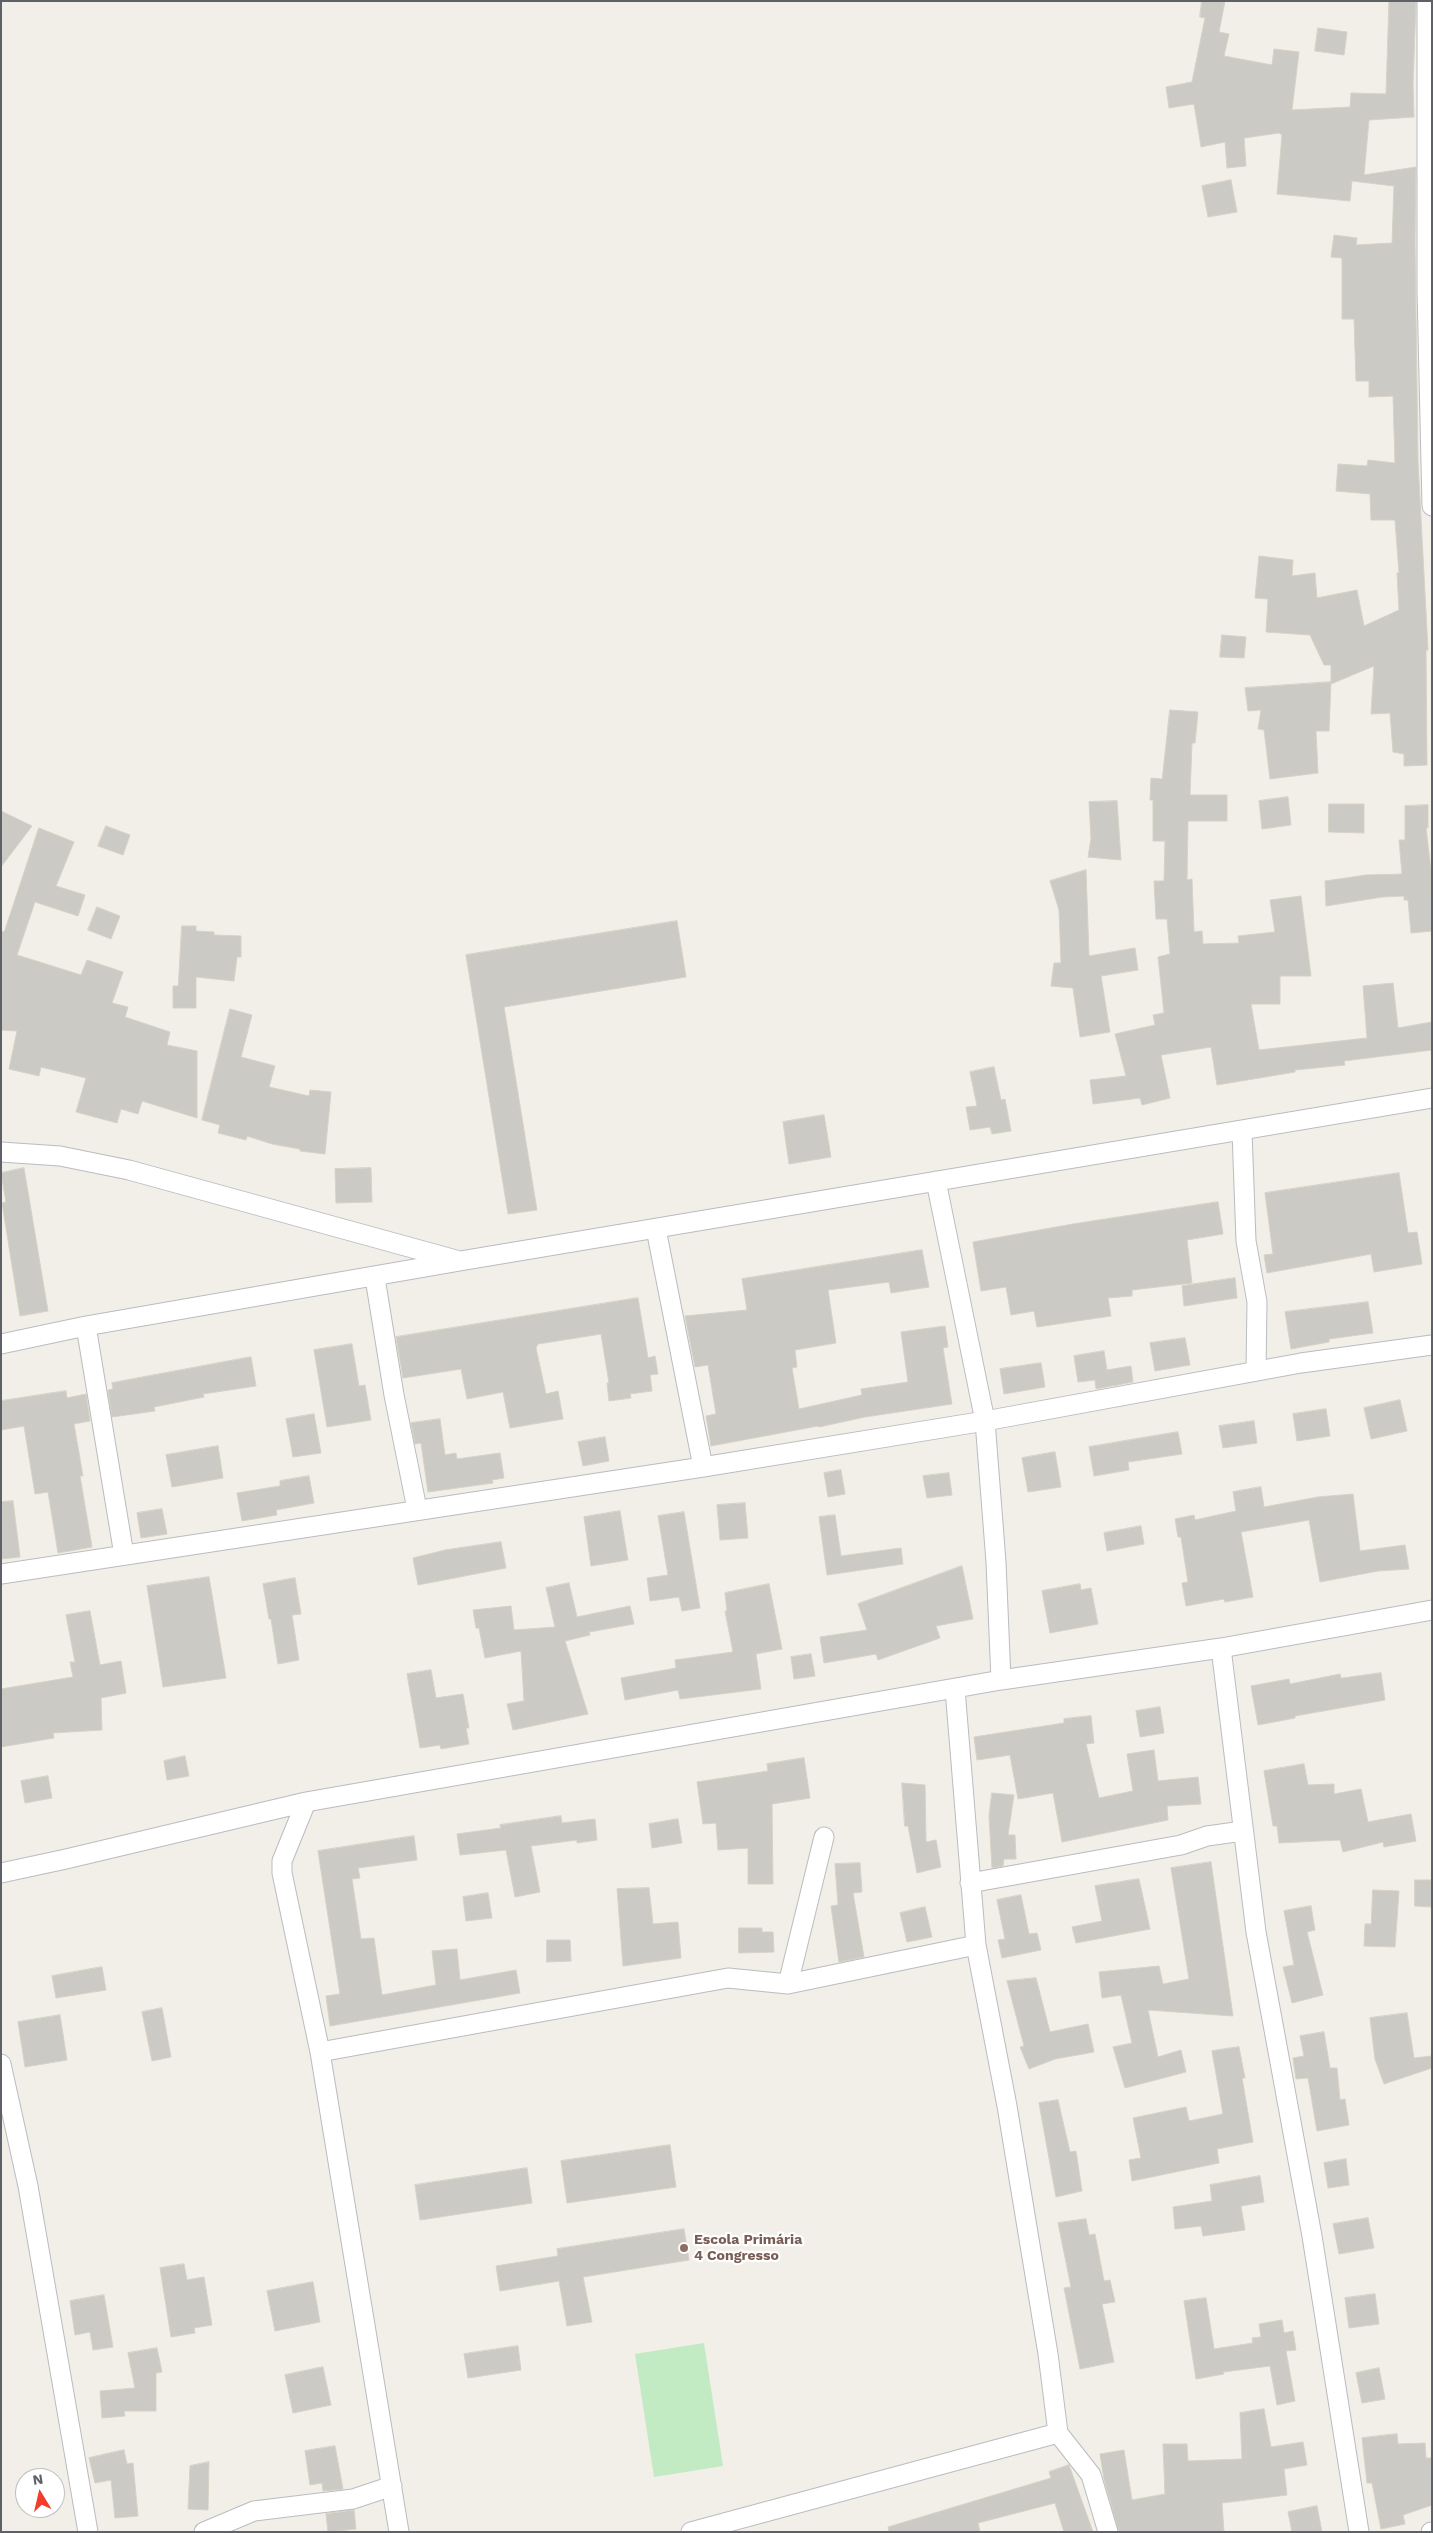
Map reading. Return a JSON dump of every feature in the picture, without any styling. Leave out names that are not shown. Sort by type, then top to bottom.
[{"type":"street","points":[[1427,1],[1427,290],[1432,506]]},
{"type":"street","points":[[1,1344],[86,1326],[375,1278],[460,1261],[1432,1098]]},
{"type":"street","points":[[1242,1131],[1246,1241],[1257,1302],[1256,1371]]},
{"type":"street","points":[[1,1152],[60,1156],[129,1170],[460,1261]]},
{"type":"street","points":[[936,1182],[985,1421],[996,1562],[1001,1680]]},
{"type":"street","points":[[656,1229],[703,1467]]},
{"type":"street","points":[[375,1278],[394,1395],[418,1509]]},
{"type":"street","points":[[86,1326],[124,1555]]},
{"type":"street","points":[[1,1574],[703,1467],[985,1421],[1256,1371],[1432,1344]]},
{"type":"street","points":[[1,1872],[66,1859],[306,1802],[955,1690],[1001,1680],[1221,1648],[1432,1610]]},
{"type":"street","points":[[1221,1648],[1256,1932],[1312,2236],[1359,2532]]},
{"type":"street","points":[[955,1690],[976,1945],[1006,2106],[1048,2354],[1058,2433],[1091,2475],[1108,2532]]},
{"type":"street","points":[[306,1802],[282,1861],[282,1873],[320,2052],[399,2532]]},
{"type":"street","points":[[970,1883],[1181,1845],[1207,1836],[1243,1831]]},
{"type":"street","points":[[788,1984],[824,1837]]},
{"type":"street","points":[[1,1886],[66,1859]]},
{"type":"street","points":[[320,2052],[728,1978],[788,1984],[976,1945]]},
{"type":"street","points":[[1,2064],[28,2186],[88,2532]]},
{"type":"street","points":[[691,2532],[744,2524],[890,2480],[1058,2433]]},
{"type":"street","points":[[204,2532],[254,2511],[354,2499],[392,2486]]},
{"type":"green space","points":[[704,2343],[723,2466],[654,2477],[635,2354]]},
{"type":"building","points":[[1202,1],[1225,1],[1219,32],[1229,34],[1224,56],[1272,65],[1274,49],[1299,52],[1292,110],[1350,107],[1351,93],[1386,94],[1389,1],[1416,1],[1413,85],[1414,117],[1369,120],[1364,175],[1416,167],[1415,242],[1418,462],[1428,650],[1426,650],[1427,765],[1404,766],[1404,754],[1393,752],[1390,713],[1371,714],[1374,666],[1331,684],[1331,665],[1324,665],[1310,635],[1266,632],[1268,599],[1255,598],[1259,556],[1293,560],[1292,576],[1315,573],[1317,598],[1357,590],[1364,626],[1399,610],[1397,573],[1399,573],[1395,520],[1371,520],[1370,494],[1336,491],[1338,464],[1367,466],[1368,460],[1395,463],[1393,396],[1369,397],[1369,381],[1356,381],[1354,319],[1342,319],[1342,258],[1331,257],[1334,235],[1357,238],[1356,245],[1392,243],[1394,186],[1352,181],[1350,201],[1277,194],[1282,135],[1279,133],[1244,138],[1246,166],[1227,168],[1225,142],[1201,147],[1194,104],[1169,108],[1166,87],[1192,82],[1205,18],[1200,17]]},
{"type":"building","points":[[1318,28],[1347,32],[1344,55],[1315,51]]},
{"type":"building","points":[[1231,180],[1237,212],[1208,217],[1202,186]]},
{"type":"building","points":[[1222,635],[1246,637],[1244,658],[1220,657]]},
{"type":"building","points":[[1331,682],[1329,731],[1316,731],[1318,773],[1270,779],[1264,730],[1258,729],[1261,710],[1248,711],[1245,688]]},
{"type":"building","points":[[1170,710],[1198,712],[1195,743],[1192,743],[1190,795],[1227,795],[1227,821],[1188,821],[1187,880],[1192,879],[1194,932],[1202,931],[1203,944],[1239,943],[1238,936],[1275,932],[1270,900],[1301,896],[1311,976],[1280,976],[1280,1004],[1251,1004],[1259,1050],[1367,1038],[1363,986],[1393,983],[1398,1028],[1432,1022],[1432,1050],[1344,1061],[1345,1065],[1295,1070],[1295,1072],[1217,1085],[1211,1047],[1161,1055],[1170,1098],[1142,1105],[1140,1098],[1093,1104],[1090,1080],[1126,1076],[1115,1034],[1155,1025],[1153,1015],[1164,1013],[1158,957],[1170,954],[1167,919],[1156,919],[1154,881],[1164,881],[1165,841],[1153,841],[1153,800],[1150,800],[1151,778],[1162,779]]},
{"type":"building","points":[[1288,797],[1291,825],[1262,829],[1259,801]]},
{"type":"building","points":[[1117,801],[1121,860],[1088,857],[1091,839],[1089,802]]},
{"type":"building","points":[[1329,804],[1364,804],[1364,833],[1329,832]]},
{"type":"building","points":[[1428,805],[1428,828],[1426,828],[1431,870],[1432,931],[1411,933],[1408,900],[1404,900],[1404,896],[1382,897],[1326,906],[1325,881],[1366,875],[1402,874],[1399,840],[1405,840],[1405,806]]},
{"type":"building","points":[[1,811],[32,826],[1,867]]},
{"type":"building","points":[[106,826],[130,835],[123,855],[98,846]]},
{"type":"building","points":[[39,828],[74,842],[56,886],[85,895],[78,916],[35,902],[17,955],[81,975],[87,960],[123,972],[112,1003],[128,1007],[125,1017],[170,1032],[167,1045],[197,1051],[197,1118],[142,1101],[138,1114],[121,1109],[117,1123],[76,1112],[86,1078],[41,1067],[39,1076],[9,1069],[17,1031],[1,1030],[1,931],[4,932]]},
{"type":"building","points":[[1086,870],[1089,956],[1135,948],[1138,970],[1101,976],[1110,1032],[1080,1037],[1073,988],[1051,986],[1054,963],[1061,963],[1059,910],[1050,881]]},
{"type":"building","points":[[97,907],[120,916],[111,939],[88,930]]},
{"type":"building","points":[[677,921],[686,977],[504,1007],[537,1210],[508,1214],[466,955]]},
{"type":"building","points":[[182,926],[196,926],[196,931],[214,932],[214,935],[241,936],[241,957],[237,957],[234,981],[196,977],[196,1008],[173,1008],[173,986],[178,986]]},
{"type":"building","points":[[230,1009],[252,1015],[241,1057],[275,1066],[269,1087],[309,1096],[310,1090],[331,1092],[325,1154],[300,1151],[300,1149],[272,1144],[247,1136],[246,1140],[218,1133],[220,1125],[202,1120]]},
{"type":"building","points":[[994,1067],[1001,1100],[1005,1099],[1011,1131],[992,1134],[990,1127],[970,1130],[966,1107],[977,1106],[970,1072]]},
{"type":"building","points":[[824,1115],[831,1157],[789,1164],[783,1122]]},
{"type":"building","points":[[24,1168],[48,1311],[20,1316],[2,1203],[6,1202],[1,1173]]},
{"type":"building","points":[[371,1168],[372,1202],[336,1203],[335,1169]]},
{"type":"building","points":[[1399,1173],[1408,1233],[1417,1232],[1422,1264],[1374,1272],[1371,1254],[1267,1273],[1264,1255],[1273,1254],[1265,1193]]},
{"type":"building","points":[[1218,1202],[1223,1234],[1187,1240],[1192,1283],[1132,1290],[1132,1296],[1108,1298],[1111,1316],[1037,1327],[1034,1311],[1011,1315],[1006,1287],[981,1291],[973,1242],[1073,1224]]},
{"type":"building","points":[[922,1250],[929,1287],[891,1293],[889,1282],[828,1290],[836,1343],[795,1350],[797,1367],[792,1368],[799,1409],[862,1395],[861,1389],[908,1382],[901,1332],[945,1326],[948,1347],[943,1348],[952,1404],[865,1417],[711,1446],[706,1416],[716,1414],[708,1365],[695,1367],[685,1316],[747,1310],[742,1279]]},
{"type":"building","points":[[1235,1278],[1237,1298],[1184,1306],[1182,1286]]},
{"type":"building","points":[[638,1298],[648,1358],[655,1356],[658,1374],[650,1375],[652,1391],[630,1394],[631,1398],[609,1401],[607,1383],[609,1383],[601,1334],[538,1344],[536,1348],[546,1394],[558,1391],[563,1419],[510,1428],[503,1392],[467,1399],[461,1369],[403,1378],[396,1337]]},
{"type":"building","points":[[1368,1302],[1373,1333],[1329,1339],[1329,1342],[1291,1349],[1285,1312]]},
{"type":"building","points":[[1185,1338],[1190,1365],[1155,1371],[1150,1343]]},
{"type":"building","points":[[352,1344],[359,1386],[365,1385],[371,1420],[327,1427],[314,1350]]},
{"type":"building","points":[[1104,1351],[1107,1370],[1131,1366],[1133,1382],[1096,1389],[1095,1380],[1078,1382],[1074,1356]]},
{"type":"building","points":[[251,1357],[256,1386],[203,1394],[204,1397],[154,1407],[155,1411],[112,1417],[108,1390],[113,1389],[112,1383]]},
{"type":"building","points":[[1041,1363],[1045,1387],[1004,1394],[1000,1369]]},
{"type":"building","points":[[66,1391],[67,1398],[86,1394],[90,1421],[74,1424],[83,1476],[80,1476],[92,1547],[58,1553],[48,1492],[35,1494],[24,1426],[1,1430],[1,1401]]},
{"type":"building","points":[[1400,1400],[1407,1431],[1371,1439],[1364,1408]]},
{"type":"building","points":[[1326,1409],[1330,1436],[1297,1441],[1293,1414]]},
{"type":"building","points":[[314,1414],[321,1453],[293,1457],[286,1419]]},
{"type":"building","points":[[440,1419],[445,1455],[456,1453],[457,1459],[500,1453],[504,1478],[492,1480],[493,1483],[428,1492],[421,1443],[415,1444],[411,1423]]},
{"type":"building","points":[[1254,1421],[1257,1443],[1223,1448],[1219,1426]]},
{"type":"building","points":[[1178,1432],[1182,1454],[1128,1462],[1129,1470],[1094,1476],[1089,1447]]},
{"type":"building","points":[[605,1437],[609,1461],[583,1466],[578,1442]]},
{"type":"building","points":[[218,1446],[223,1478],[172,1487],[166,1455]]},
{"type":"building","points":[[1055,1452],[1061,1487],[1028,1492],[1022,1458]]},
{"type":"building","points":[[841,1470],[845,1494],[828,1497],[824,1473]]},
{"type":"building","points":[[949,1473],[952,1495],[927,1498],[923,1476]]},
{"type":"building","points":[[309,1476],[314,1503],[276,1510],[277,1515],[242,1521],[237,1493],[280,1486],[280,1481]]},
{"type":"building","points":[[1261,1487],[1264,1507],[1318,1497],[1353,1494],[1360,1551],[1405,1545],[1409,1569],[1378,1571],[1320,1582],[1309,1520],[1241,1532],[1253,1597],[1225,1602],[1224,1599],[1186,1606],[1182,1583],[1188,1582],[1181,1537],[1178,1537],[1175,1519],[1194,1515],[1195,1520],[1236,1511],[1233,1492]]},
{"type":"building","points":[[13,1501],[20,1557],[1,1559],[1,1502]]},
{"type":"building","points":[[745,1503],[748,1538],[720,1540],[717,1505]]},
{"type":"building","points":[[162,1509],[167,1534],[141,1538],[137,1513]]},
{"type":"building","points":[[620,1511],[628,1560],[591,1566],[584,1517]]},
{"type":"building","points":[[684,1512],[700,1608],[682,1611],[679,1597],[650,1601],[647,1578],[668,1575],[658,1516]]},
{"type":"building","points":[[835,1515],[841,1556],[901,1548],[903,1564],[827,1575],[819,1517]]},
{"type":"building","points":[[1141,1526],[1144,1544],[1107,1551],[1104,1533]]},
{"type":"building","points":[[501,1542],[506,1568],[418,1585],[413,1558],[445,1550]]},
{"type":"building","points":[[962,1566],[973,1619],[936,1626],[940,1638],[878,1660],[876,1654],[824,1663],[820,1637],[867,1630],[858,1604]]},
{"type":"building","points":[[209,1577],[226,1678],[163,1687],[147,1586]]},
{"type":"building","points":[[295,1578],[301,1614],[292,1615],[299,1660],[278,1664],[263,1584]]},
{"type":"building","points":[[569,1583],[577,1617],[630,1606],[634,1624],[589,1632],[590,1635],[565,1641],[588,1714],[513,1730],[507,1704],[524,1701],[521,1651],[485,1658],[473,1610],[511,1606],[514,1630],[555,1627],[546,1588]]},
{"type":"building","points":[[769,1584],[782,1649],[756,1654],[761,1689],[680,1699],[678,1690],[625,1700],[621,1678],[676,1668],[675,1660],[733,1652],[725,1611],[727,1611],[725,1593]]},
{"type":"building","points":[[1080,1584],[1081,1590],[1091,1588],[1098,1624],[1050,1633],[1042,1591]]},
{"type":"building","points":[[90,1611],[100,1665],[121,1661],[126,1693],[101,1698],[102,1730],[53,1733],[54,1738],[1,1747],[1,1689],[73,1677],[70,1662],[75,1662],[66,1615]]},
{"type":"building","points":[[811,1654],[815,1676],[794,1679],[791,1657]]},
{"type":"building","points":[[431,1670],[436,1698],[463,1694],[469,1728],[466,1728],[469,1744],[441,1749],[440,1745],[420,1748],[407,1674]]},
{"type":"building","points":[[1381,1673],[1385,1700],[1295,1716],[1295,1718],[1258,1725],[1251,1686],[1289,1679],[1290,1684],[1340,1674],[1341,1678]]},
{"type":"building","points":[[1160,1707],[1164,1733],[1140,1737],[1136,1711]]},
{"type":"building","points":[[1091,1716],[1094,1743],[1086,1744],[1099,1798],[1133,1791],[1127,1754],[1154,1750],[1158,1781],[1198,1777],[1201,1804],[1167,1806],[1168,1820],[1062,1842],[1053,1793],[1018,1799],[1010,1755],[977,1760],[974,1737],[1064,1723],[1064,1719]]},
{"type":"building","points":[[185,1756],[189,1776],[167,1780],[164,1761]]},
{"type":"building","points":[[804,1758],[810,1798],[772,1804],[773,1884],[748,1884],[748,1848],[718,1850],[716,1823],[703,1824],[697,1782],[768,1771],[767,1764]]},
{"type":"building","points":[[1304,1764],[1308,1785],[1334,1784],[1334,1794],[1361,1789],[1368,1822],[1411,1814],[1416,1841],[1384,1847],[1383,1842],[1343,1852],[1340,1840],[1279,1843],[1277,1826],[1273,1826],[1264,1771]]},
{"type":"building","points":[[48,1776],[52,1798],[25,1803],[21,1781]]},
{"type":"building","points":[[902,1783],[925,1785],[926,1842],[936,1840],[941,1867],[917,1873],[908,1826],[905,1826]]},
{"type":"building","points":[[992,1793],[1014,1795],[1008,1835],[1015,1835],[1016,1859],[1004,1859],[1003,1866],[992,1868],[989,1816]]},
{"type":"building","points":[[561,1816],[562,1823],[595,1819],[597,1840],[577,1843],[577,1840],[531,1846],[540,1892],[515,1897],[506,1850],[460,1855],[457,1834],[501,1828],[500,1825]]},
{"type":"building","points":[[678,1819],[682,1843],[652,1848],[649,1824]]},
{"type":"building","points":[[414,1836],[417,1860],[358,1868],[360,1878],[352,1879],[361,1939],[374,1938],[382,1995],[436,1985],[432,1951],[457,1949],[460,1980],[516,1970],[520,1993],[330,2026],[326,1996],[340,1994],[318,1851]]},
{"type":"building","points":[[1211,1862],[1233,2016],[1148,2010],[1158,2057],[1181,2050],[1186,2072],[1125,2088],[1113,2047],[1132,2043],[1121,1995],[1102,1998],[1099,1972],[1159,1966],[1163,1984],[1189,1979],[1171,1868]]},
{"type":"building","points":[[860,1863],[862,1892],[853,1893],[864,1957],[839,1962],[831,1906],[838,1905],[835,1864]]},
{"type":"building","points":[[1139,1879],[1150,1929],[1076,1943],[1072,1927],[1102,1921],[1095,1886]]},
{"type":"building","points":[[1415,1880],[1432,1880],[1432,1907],[1415,1906]]},
{"type":"building","points":[[649,1888],[653,1924],[678,1922],[681,1958],[623,1966],[617,1889]]},
{"type":"building","points":[[1373,1890],[1399,1891],[1395,1947],[1364,1946],[1365,1924],[1371,1924]]},
{"type":"building","points":[[488,1893],[492,1918],[466,1921],[463,1897]]},
{"type":"building","points":[[1021,1895],[1029,1934],[1037,1933],[1041,1950],[1002,1958],[998,1940],[1005,1939],[997,1900]]},
{"type":"building","points":[[1311,1906],[1315,1930],[1307,1932],[1323,1995],[1292,2003],[1283,1967],[1294,1965],[1284,1911]]},
{"type":"building","points":[[925,1907],[932,1937],[907,1942],[900,1913]]},
{"type":"building","points":[[739,1928],[762,1928],[762,1932],[773,1932],[774,1952],[739,1953]]},
{"type":"building","points":[[547,1940],[570,1940],[571,1961],[547,1962]]},
{"type":"building","points":[[102,1967],[106,1990],[56,1998],[52,1976]]},
{"type":"building","points":[[1036,1978],[1050,2032],[1088,2024],[1094,2052],[1055,2059],[1029,2069],[1020,2047],[1024,2046],[1007,1981]]},
{"type":"building","points":[[162,2008],[171,2057],[152,2061],[142,2012]]},
{"type":"building","points":[[1407,2013],[1414,2058],[1432,2056],[1432,2068],[1384,2084],[1375,2059],[1370,2018]]},
{"type":"building","points":[[60,2015],[67,2060],[25,2067],[18,2022]]},
{"type":"building","points":[[1324,2032],[1330,2068],[1337,2068],[1340,2100],[1345,2099],[1349,2125],[1317,2131],[1308,2078],[1296,2079],[1293,2058],[1304,2056],[1300,2036]]},
{"type":"building","points":[[1239,2047],[1245,2078],[1242,2078],[1253,2142],[1217,2149],[1219,2163],[1132,2181],[1129,2160],[1141,2158],[1133,2118],[1186,2107],[1189,2121],[1223,2114],[1212,2051]]},
{"type":"building","points":[[1058,2100],[1070,2152],[1076,2151],[1082,2191],[1056,2197],[1039,2103]]},
{"type":"building","points":[[670,2145],[676,2187],[567,2203],[561,2161]]},
{"type":"building","points":[[1346,2159],[1349,2185],[1328,2188],[1324,2163]]},
{"type":"building","points":[[527,2168],[532,2203],[420,2220],[415,2185]]},
{"type":"building","points":[[1260,2176],[1264,2202],[1241,2206],[1245,2230],[1203,2236],[1201,2226],[1175,2229],[1173,2207],[1212,2201],[1210,2185]]},
{"type":"building","points":[[1368,2218],[1374,2248],[1339,2254],[1333,2224]]},
{"type":"building","points":[[1086,2219],[1089,2235],[1095,2234],[1104,2281],[1110,2280],[1115,2302],[1102,2304],[1114,2362],[1080,2369],[1064,2288],[1071,2287],[1058,2223]]},
{"type":"building","points":[[684,2229],[689,2260],[583,2277],[592,2322],[567,2326],[559,2281],[500,2291],[496,2266],[558,2256],[557,2249]]},
{"type":"building","points":[[184,2264],[187,2280],[204,2277],[212,2325],[194,2328],[195,2333],[171,2337],[160,2268]]},
{"type":"building","points":[[313,2282],[320,2322],[275,2331],[267,2291]]},
{"type":"building","points":[[1375,2294],[1379,2324],[1349,2328],[1345,2298]]},
{"type":"building","points":[[104,2295],[113,2347],[93,2350],[90,2332],[75,2335],[70,2301]]},
{"type":"building","points":[[1206,2298],[1214,2349],[1253,2343],[1252,2338],[1261,2337],[1259,2324],[1282,2320],[1284,2333],[1293,2331],[1296,2350],[1286,2351],[1295,2401],[1277,2405],[1270,2366],[1223,2372],[1224,2374],[1196,2379],[1184,2301]]},
{"type":"building","points":[[518,2346],[521,2370],[468,2378],[464,2354]]},
{"type":"building","points":[[157,2348],[162,2372],[156,2373],[156,2411],[124,2411],[125,2416],[102,2418],[100,2391],[135,2388],[128,2353]]},
{"type":"building","points":[[323,2367],[331,2405],[293,2413],[285,2375]]},
{"type":"building","points":[[1379,2368],[1385,2399],[1362,2403],[1356,2373]]},
{"type":"building","points":[[1264,2409],[1271,2447],[1303,2442],[1307,2465],[1284,2469],[1287,2495],[1222,2503],[1224,2532],[1119,2532],[1104,2479],[1100,2454],[1124,2450],[1132,2500],[1165,2494],[1163,2444],[1187,2444],[1188,2461],[1242,2459],[1240,2413]]},
{"type":"building","points":[[1397,2434],[1398,2444],[1425,2443],[1426,2458],[1432,2458],[1432,2505],[1403,2515],[1405,2524],[1381,2529],[1372,2483],[1367,2483],[1362,2438]]},
{"type":"building","points":[[335,2446],[343,2489],[323,2491],[322,2483],[310,2485],[305,2451]]},
{"type":"building","points":[[124,2450],[127,2464],[133,2463],[138,2516],[115,2518],[111,2480],[95,2483],[89,2458]]},
{"type":"building","points":[[209,2462],[208,2510],[188,2509],[190,2466]]},
{"type":"building","points":[[1069,2465],[1093,2532],[1064,2532],[1055,2503],[978,2523],[980,2532],[889,2532],[888,2527],[1051,2478],[1049,2472]]},
{"type":"building","points":[[1317,2506],[1322,2532],[1292,2532],[1288,2512]]},
{"type":"building","points":[[354,2510],[356,2529],[328,2532],[326,2514]]},
{"type":"place","name":"Escola Primária 4 Congresso","points":[[684,2248]]}]
